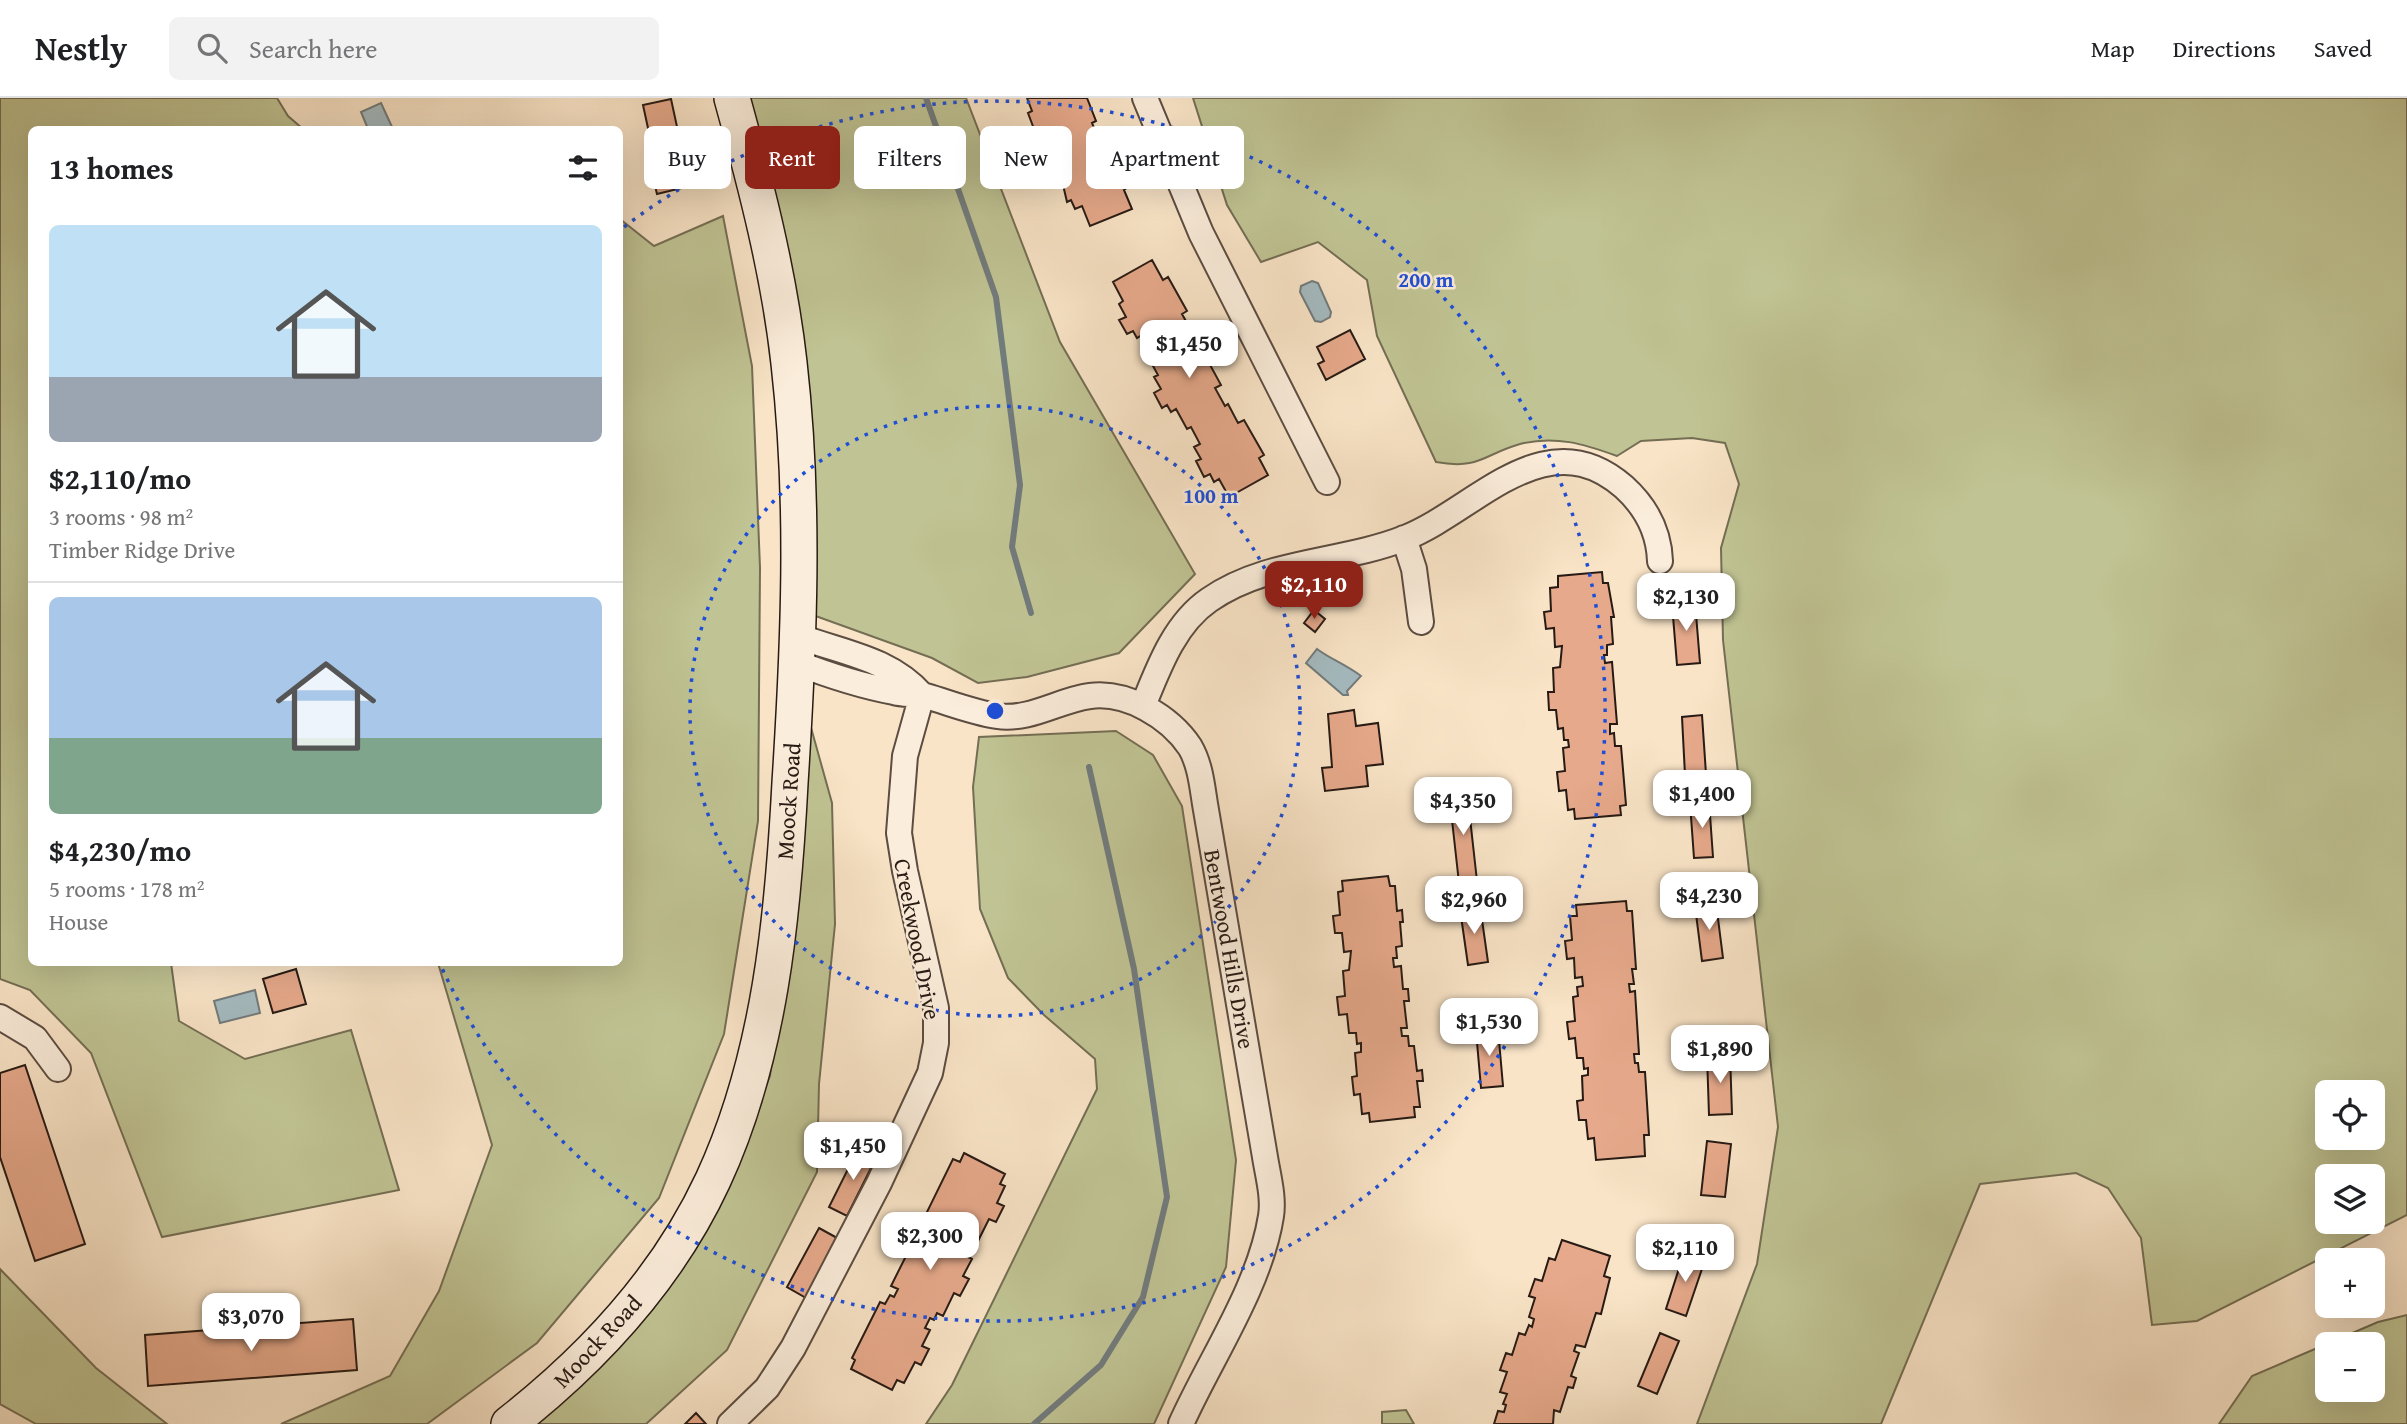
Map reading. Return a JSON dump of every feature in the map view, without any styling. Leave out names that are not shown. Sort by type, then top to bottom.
[{"type":"main road","name":"Moock Road","points":[[509,1424],[551,1391],[590,1354],[643,1291],[665,1262],[712,1182],[745,1096],[759,1043],[775,953],[787,837],[798,650],[799,528],[789,363],[763,217],[732,98]]},
{"type":"street","points":[[1146,98],[1201,233],[1327,482]]},
{"type":"street","points":[[1143,706],[1162,659],[1189,616],[1207,600],[1227,589],[1270,573],[1404,538],[1439,521],[1501,479],[1533,468],[1567,463],[1594,469],[1612,477],[1642,506],[1655,533],[1660,561]]},
{"type":"street","points":[[1404,538],[1414,569],[1421,622]]},
{"type":"street","name":"Bentwood Hills Drive","points":[[798,650],[895,693],[922,695],[956,707],[1000,717],[1029,714],[1091,696],[1114,695],[1143,706],[1174,729],[1191,749],[1200,772],[1270,1189],[1271,1213],[1266,1240],[1250,1283],[1181,1424]]},
{"type":"street","name":"Creekwood Drive","points":[[730,1424],[767,1388],[793,1348],[879,1183],[930,1073],[936,1043],[936,1008],[905,871],[900,833],[905,756],[922,695]]},
{"type":"street","points":[[0,1017],[23,1028],[35,1038],[58,1069]]},
{"type":"green space","points":[[0,98],[277,98],[288,116],[300,126],[28,126],[28,966],[171,966],[179,1021],[245,1059],[351,1030],[399,1190],[162,1237],[91,1053],[30,990],[0,979]]},
{"type":"green space","points":[[747,98],[966,98],[980,134],[980,189],[1001,189],[1060,342],[1195,574],[1119,653],[1027,677],[978,683],[932,658],[810,614],[758,189],[840,189],[840,126],[750,126]]},
{"type":"green space","points":[[1193,98],[2407,98],[2407,1215],[2385,1226],[2385,1164],[2315,1164],[2315,1234],[2369,1234],[2342,1248],[2315,1248],[2315,1261],[2197,1321],[2152,1325],[2141,1238],[2108,1188],[2076,1173],[1980,1184],[1881,1424],[1697,1424],[1757,1264],[1778,1127],[1723,640],[1721,548],[1739,484],[1725,443],[1692,438],[1641,441],[1617,456],[1581,445],[1545,440],[1520,444],[1481,460],[1463,464],[1436,462],[1377,336],[1367,280],[1318,242],[1261,262],[1227,205],[1222,189],[1244,189],[1244,126],[1202,126]]},
{"type":"green space","points":[[723,216],[752,366],[760,568],[758,821],[724,1034],[659,1198],[537,1343],[427,1424],[281,1424],[390,1376],[439,1291],[492,1145],[439,966],[623,966],[623,221],[654,246]]},
{"type":"green space","points":[[810,724],[832,803],[835,924],[819,1084],[817,1172],[727,1350],[646,1424],[531,1424],[731,1169],[770,1076]]},
{"type":"green space","points":[[1116,731],[1153,755],[1182,806],[1236,1160],[1226,1267],[1154,1424],[926,1424],[952,1385],[1097,1089],[1095,1059],[1044,1015],[1008,978],[980,909],[973,787],[979,737]]},
{"type":"green space","points":[[0,1269],[96,1368],[167,1424],[36,1424],[0,1404]]},
{"type":"green space","points":[[2407,1315],[2407,1424],[2219,1424],[2252,1376],[2315,1349],[2315,1402],[2385,1402],[2385,1332],[2355,1332],[2378,1322]]},
{"type":"green space","points":[[1406,1410],[1414,1424],[1382,1424],[1382,1412]]},
{"type":"water","points":[[381,103],[392,126],[367,126],[361,112]]},
{"type":"water","points":[[1312,281],[1318,283],[1331,312],[1330,317],[1321,322],[1315,321],[1300,292],[1301,286]]},
{"type":"water","points":[[1317,649],[1361,676],[1347,691],[1348,695],[1343,695],[1306,663]]},
{"type":"water","points":[[255,990],[260,1013],[220,1023],[214,1001]]},
{"type":"building","points":[[1027,98],[1087,98],[1096,121],[1092,123],[1093,126],[1086,126],[1086,189],[1125,189],[1132,209],[1090,226],[1082,206],[1075,209],[1071,200],[1067,202],[1064,189],[1072,189],[1072,126],[1033,126],[1028,113],[1032,111]]},
{"type":"building","points":[[671,99],[677,126],[648,126],[643,105]]},
{"type":"building","points":[[656,189],[678,189],[657,194]]},
{"type":"building","points":[[1152,260],[1163,280],[1168,277],[1187,311],[1182,314],[1192,332],[1186,336],[1196,353],[1202,350],[1221,385],[1215,388],[1225,406],[1228,404],[1238,423],[1244,420],[1264,455],[1259,458],[1268,475],[1229,497],[1219,479],[1214,482],[1210,474],[1204,477],[1196,461],[1201,459],[1194,447],[1200,444],[1191,427],[1187,429],[1176,409],[1171,412],[1167,405],[1162,408],[1154,393],[1161,389],[1154,377],[1158,375],[1147,355],[1151,352],[1142,335],[1137,338],[1133,331],[1127,334],[1119,320],[1126,317],[1119,304],[1123,301],[1113,282]]},
{"type":"building","points":[[1350,330],[1365,359],[1326,380],[1318,364],[1324,361],[1317,347]]},
{"type":"building","points":[[1602,572],[1603,583],[1608,583],[1614,617],[1611,617],[1613,644],[1607,645],[1607,655],[1604,655],[1605,663],[1612,662],[1617,724],[1610,724],[1610,734],[1614,733],[1615,746],[1621,746],[1626,805],[1620,806],[1621,815],[1575,819],[1574,809],[1568,810],[1566,790],[1559,791],[1557,772],[1565,771],[1563,748],[1569,747],[1568,740],[1564,740],[1563,728],[1558,729],[1556,710],[1549,710],[1548,692],[1554,692],[1553,668],[1560,667],[1562,646],[1555,647],[1554,628],[1546,629],[1544,612],[1551,611],[1550,588],[1558,587],[1558,576]]},
{"type":"building","points":[[1695,602],[1700,663],[1677,665],[1672,604]]},
{"type":"building","points":[[1314,610],[1325,619],[1315,632],[1304,623]]},
{"type":"building","points":[[1354,710],[1356,726],[1378,723],[1383,764],[1366,766],[1368,786],[1325,791],[1322,768],[1332,767],[1328,714]]},
{"type":"building","points":[[1702,715],[1706,774],[1685,775],[1682,717]]},
{"type":"building","points":[[1467,791],[1477,881],[1459,883],[1449,793]]},
{"type":"building","points":[[1709,801],[1713,857],[1694,858],[1690,803]]},
{"type":"building","points":[[1388,876],[1390,886],[1395,886],[1397,911],[1402,910],[1402,946],[1396,947],[1397,958],[1393,958],[1394,967],[1401,966],[1403,989],[1408,989],[1409,1001],[1404,1001],[1407,1028],[1401,1028],[1402,1036],[1408,1036],[1409,1046],[1414,1046],[1417,1071],[1422,1070],[1423,1081],[1417,1081],[1420,1107],[1414,1107],[1415,1117],[1370,1122],[1369,1113],[1362,1114],[1360,1094],[1354,1095],[1352,1077],[1357,1076],[1355,1053],[1361,1052],[1361,1043],[1357,1044],[1356,1033],[1349,1033],[1347,1014],[1339,1015],[1337,997],[1345,996],[1343,971],[1349,970],[1351,951],[1344,952],[1342,933],[1335,933],[1333,916],[1340,915],[1338,892],[1343,891],[1342,881]]},
{"type":"building","points":[[1626,901],[1627,911],[1632,911],[1636,969],[1632,969],[1634,984],[1629,984],[1630,992],[1635,991],[1639,1054],[1634,1054],[1639,1072],[1645,1072],[1649,1135],[1644,1135],[1645,1156],[1596,1160],[1594,1138],[1588,1139],[1586,1120],[1579,1120],[1577,1101],[1583,1100],[1582,1076],[1588,1075],[1588,1068],[1584,1069],[1583,1058],[1577,1058],[1575,1038],[1569,1039],[1567,1022],[1575,1021],[1573,997],[1578,996],[1577,987],[1583,986],[1582,977],[1575,978],[1574,958],[1567,959],[1565,941],[1572,940],[1570,916],[1577,916],[1576,905]]},
{"type":"building","points":[[1716,903],[1723,958],[1702,961],[1695,906]]},
{"type":"building","points":[[1480,906],[1488,962],[1468,965],[1460,909]]},
{"type":"building","points":[[296,969],[306,1004],[273,1013],[263,979]]},
{"type":"building","points":[[1498,1029],[1503,1086],[1481,1088],[1476,1031]]},
{"type":"building","points":[[1730,1054],[1732,1114],[1709,1115],[1707,1055]]},
{"type":"building","points":[[25,1065],[85,1244],[35,1261],[0,1157],[0,1073]]},
{"type":"building","points":[[1707,1141],[1731,1144],[1725,1197],[1701,1195]]},
{"type":"building","points":[[859,1147],[877,1156],[847,1216],[829,1207]]},
{"type":"building","points":[[964,1153],[1005,1174],[1000,1184],[1005,1186],[997,1203],[1004,1206],[996,1222],[989,1219],[978,1241],[971,1237],[966,1256],[972,1259],[963,1276],[969,1279],[960,1296],[954,1293],[943,1316],[937,1313],[934,1320],[930,1318],[925,1328],[930,1330],[922,1346],[929,1349],[921,1365],[915,1362],[904,1383],[897,1380],[892,1390],[851,1369],[855,1360],[852,1358],[880,1302],[885,1304],[890,1295],[894,1297],[898,1289],[891,1286],[918,1232],[926,1236],[930,1229],[926,1227],[931,1217],[926,1214],[953,1159],[960,1162]]},
{"type":"building","points":[[819,1228],[839,1239],[806,1298],[787,1287]]},
{"type":"building","points":[[1562,1240],[1610,1256],[1604,1276],[1610,1278],[1601,1314],[1596,1313],[1585,1347],[1576,1345],[1574,1351],[1579,1353],[1571,1376],[1576,1378],[1573,1388],[1568,1387],[1560,1412],[1554,1410],[1553,1424],[1494,1424],[1498,1411],[1504,1412],[1506,1405],[1503,1404],[1507,1394],[1500,1392],[1507,1372],[1500,1370],[1506,1353],[1512,1355],[1519,1333],[1525,1335],[1529,1325],[1532,1327],[1534,1319],[1529,1317],[1535,1298],[1529,1296],[1535,1279],[1542,1281],[1549,1258],[1555,1260]]},
{"type":"building","points":[[1684,1253],[1705,1260],[1686,1316],[1666,1309]]},
{"type":"building","points":[[353,1319],[357,1370],[148,1386],[145,1335]]},
{"type":"building","points":[[1660,1333],[1679,1341],[1657,1394],[1638,1386]]},
{"type":"building","points":[[696,1413],[706,1424],[685,1424]]},
{"type":"waterway","points":[[926,98],[996,297],[1020,485],[1012,547],[1031,613]]},
{"type":"waterway","points":[[1034,1424],[1101,1365],[1143,1297],[1167,1197],[1134,969],[1089,767]]}]
